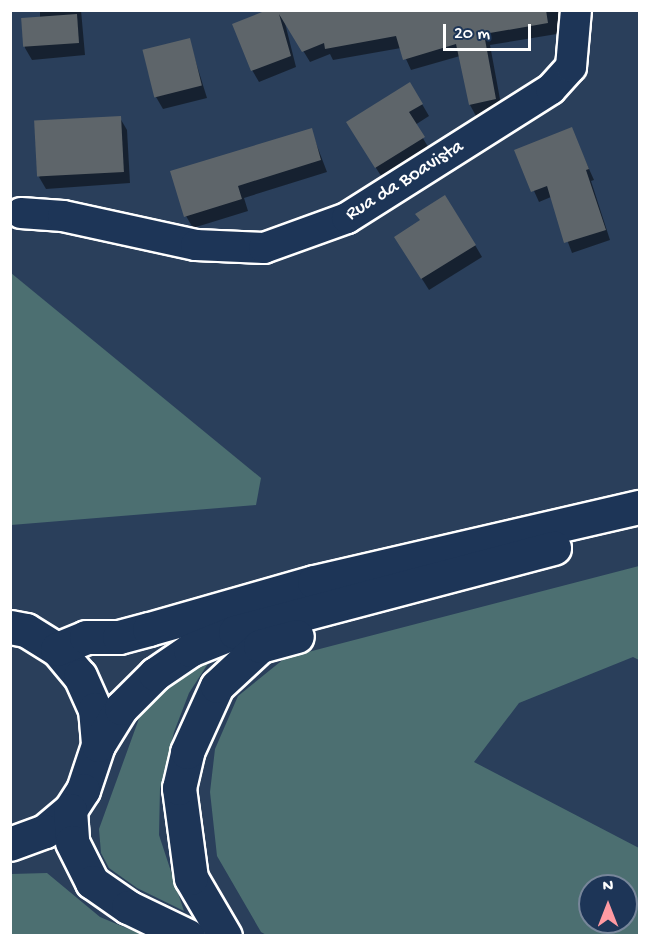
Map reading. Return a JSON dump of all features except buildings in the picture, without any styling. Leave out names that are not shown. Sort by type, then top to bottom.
[{"type":"main road","points":[[57,649],[86,637],[119,637],[314,582],[639,507]]},
{"type":"main road","points":[[98,745],[121,708],[155,674],[190,650],[235,632],[639,524]]},
{"type":"main road","points":[[225,936],[191,878],[178,788],[187,752],[217,686],[260,646],[472,586],[517,558]]},
{"type":"main road","points":[[10,627],[26,630],[57,649],[85,687],[94,709],[98,745],[93,768],[70,810],[45,831],[10,844]]},
{"type":"main road","points":[[70,810],[72,842],[92,882],[128,907],[188,936]]},
{"type":"street","name":"Rua da Boavista","points":[[21,213],[63,216],[196,245],[264,248],[347,218],[551,89],[571,67],[577,31],[576,10]]},
{"type":"green space","points":[[11,273],[261,478],[256,505],[11,525]]},
{"type":"green space","points":[[639,566],[639,660],[633,657],[519,703],[474,762],[639,848],[639,935],[268,936],[261,932],[217,856],[210,792],[215,749],[238,696],[285,658]]},
{"type":"green space","points":[[211,659],[189,693],[174,732],[160,789],[159,835],[184,911],[137,888],[109,868],[101,853],[99,829],[141,713],[166,685]]},
{"type":"green space","points":[[47,873],[100,917],[143,935],[11,935],[11,874]]}]
